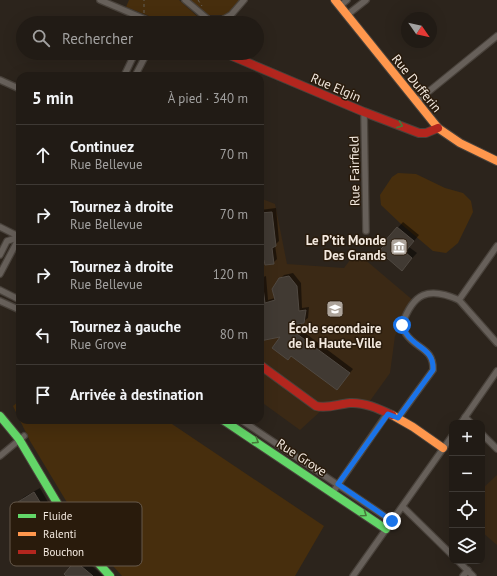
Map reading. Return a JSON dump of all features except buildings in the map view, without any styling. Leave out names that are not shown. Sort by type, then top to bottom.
[{"type":"street","points":[[100,0],[137,16]]},
{"type":"street","points":[[185,0],[202,16]]},
{"type":"street","points":[[229,16],[244,0]]},
{"type":"street","points":[[337,3],[347,0]]},
{"type":"street","points":[[347,15],[366,0]]},
{"type":"street","name":"Rue Dufferin","points":[[337,3],[438,128],[460,143],[497,161]]},
{"type":"street","points":[[417,102],[497,36]]},
{"type":"street","points":[[126,72],[132,60]]},
{"type":"street","points":[[134,60],[142,63]]},
{"type":"street","points":[[138,72],[144,60]]},
{"type":"street","name":"Rue Elgin","points":[[241,60],[364,112],[419,133],[426,133],[438,128]]},
{"type":"street","points":[[0,80],[16,87]]},
{"type":"street","name":"Rue Fairfield","points":[[364,112],[366,231]]},
{"type":"street","points":[[0,227],[16,235]]},
{"type":"street","points":[[0,254],[7,241],[16,238]]},
{"type":"street","points":[[0,274],[16,244]]},
{"type":"street","points":[[459,300],[497,246]]},
{"type":"street","points":[[0,290],[16,298]]},
{"type":"street","points":[[398,418],[433,370],[434,363],[431,356],[406,333],[402,325],[405,316],[415,302],[425,293],[438,292],[459,300],[497,343]]},
{"type":"street","points":[[0,301],[16,308]]},
{"type":"street","points":[[264,368],[316,406],[324,408],[354,403],[367,405],[398,418],[443,448]]},
{"type":"street","points":[[467,420],[465,418],[497,371]]},
{"type":"street","points":[[333,492],[388,414]]},
{"type":"street","points":[[0,416],[22,438],[58,502]]},
{"type":"street","name":"Rue Grove","points":[[229,424],[333,492],[386,529]]},
{"type":"street","name":"Rue Grove","points":[[247,424],[392,521]]},
{"type":"street","points":[[485,437],[497,449]]},
{"type":"street","points":[[0,456],[22,438]]},
{"type":"street","points":[[353,576],[449,440]]},
{"type":"street","points":[[402,507],[449,552]]},
{"type":"street","points":[[461,564],[473,576]]},
{"type":"street","points":[[101,566],[110,576]]},
{"type":"street","points":[[463,576],[468,570]]},
{"type":"path","points":[[143,16],[144,0]]},
{"type":"shaded area","points":[[129,0],[179,0],[197,16],[149,16],[126,7]]},
{"type":"shaded area","points":[[189,0],[244,0],[231,15],[207,15]]},
{"type":"shaded area","points":[[398,173],[416,174],[445,188],[463,193],[471,201],[473,212],[458,243],[446,253],[433,251],[381,205],[380,195],[392,177]]},
{"type":"shaded area","name":"École secondaire de la Haute-Ville","points":[[264,200],[275,204],[287,264],[344,268],[356,252],[415,302],[395,336],[390,373],[367,405],[324,408],[300,430],[264,404]]},
{"type":"shaded area","points":[[16,403],[16,412],[13,406]]},
{"type":"shaded area","points":[[22,424],[172,424],[324,526],[295,576],[122,576],[113,566],[142,566],[142,502],[67,502],[30,441]]},
{"type":"shaded area","points":[[497,475],[497,545],[485,535],[485,486]]},
{"type":"traffic: fast","points":[[0,416],[19,439],[56,502]]},
{"type":"traffic: fast","points":[[229,424],[386,529]]},
{"type":"traffic: fast","points":[[101,566],[110,576]]},
{"type":"traffic: slow","points":[[335,0],[438,128],[460,143],[497,161]]},
{"type":"traffic: slow","points":[[392,415],[413,427],[443,448]]},
{"type":"traffic: jam","points":[[241,60],[364,112],[419,133],[426,133],[438,128]]},
{"type":"traffic: jam","points":[[264,368],[316,406],[325,407],[355,403],[377,408],[392,415]]},
{"type":"place","name":"Le P’tit Monde Des Grands","points":[[399,247]]},
{"type":"place","name":"École secondaire de la Haute-Ville","points":[[335,309]]},
{"type":"route","points":[[392,521],[338,484],[388,414],[398,418],[433,370],[434,363],[431,356],[413,341],[406,333],[402,325]]}]
